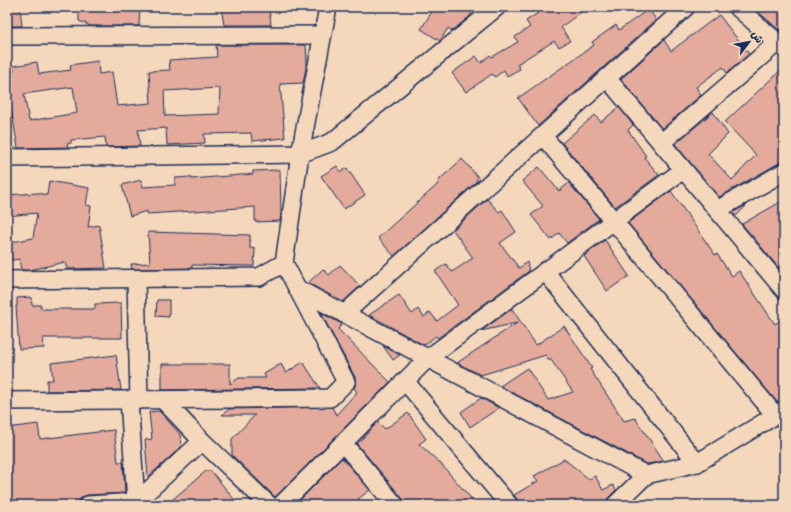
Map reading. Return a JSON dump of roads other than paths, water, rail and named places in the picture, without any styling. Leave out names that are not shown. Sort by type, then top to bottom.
[{"type":"street","points":[[7,158],[300,154],[332,142],[497,7]]},
{"type":"street","points":[[344,314],[686,7]]},
{"type":"street","points":[[661,143],[781,45],[737,7]]},
{"type":"street","points":[[7,401],[330,398],[346,382],[284,263],[300,154],[326,8]]},
{"type":"street","points":[[7,36],[322,35]]},
{"type":"street","points":[[607,78],[784,290]]},
{"type":"street","points":[[543,136],[613,221],[780,413],[697,463],[646,475],[615,505]]},
{"type":"street","points":[[281,505],[428,358],[683,170]]},
{"type":"street","points":[[717,210],[784,172]]},
{"type":"street","points":[[7,280],[259,277],[284,263]]},
{"type":"street","points":[[545,271],[697,463]]},
{"type":"street","points":[[136,278],[134,400],[136,504]]},
{"type":"street","points":[[298,289],[646,475]]},
{"type":"street","points":[[405,381],[509,505]]},
{"type":"street","points":[[163,400],[202,441],[269,505]]},
{"type":"street","points":[[88,505],[136,504],[202,441]]},
{"type":"street","points":[[342,443],[395,505]]}]
